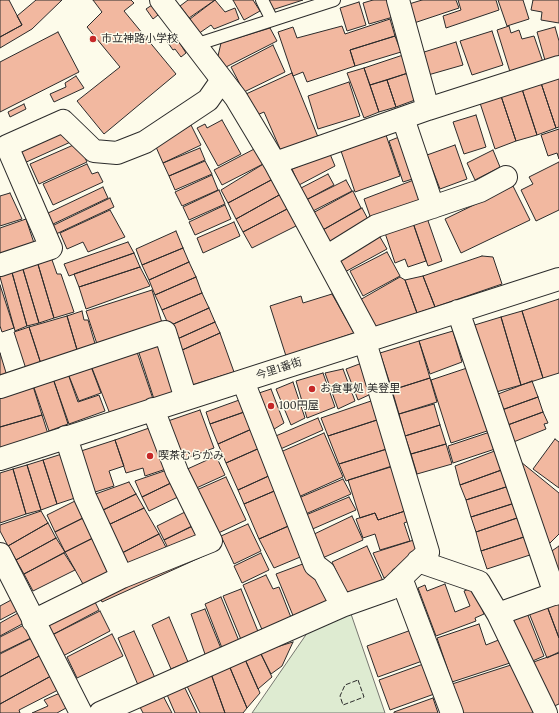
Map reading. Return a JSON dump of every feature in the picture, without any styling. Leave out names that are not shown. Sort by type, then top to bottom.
[{"type":"street","points":[[100,713],[342,606],[390,589],[428,552],[368,340],[326,257],[275,163],[236,98],[161,0]]},
{"type":"street","points":[[398,0],[428,109]]},
{"type":"street","points":[[275,163],[428,109],[559,67]]},
{"type":"street","points":[[0,265],[51,248],[7,146],[63,121],[94,151],[117,153],[145,142],[208,100],[222,80]]},
{"type":"street","points":[[403,118],[433,207]]},
{"type":"street","points":[[326,257],[376,226],[480,191],[506,177]]},
{"type":"street","name":"今里1番街","points":[[0,460],[66,437],[559,279]]},
{"type":"street","points":[[458,311],[557,593],[498,614]]},
{"type":"street","points":[[0,386],[165,332],[186,399]]},
{"type":"street","points":[[243,381],[315,565],[324,572],[342,606]]},
{"type":"street","points":[[33,621],[122,576],[211,541],[177,472],[153,409]]},
{"type":"street","points":[[66,437],[85,497],[122,576]]},
{"type":"street","points":[[0,554],[81,713]]},
{"type":"street","points":[[418,561],[479,582],[498,614],[546,713]]},
{"type":"street","points":[[401,578],[452,713]]},
{"type":"street","points":[[553,713],[559,711]]},
{"type":"lane","points":[[262,0],[272,20]]},
{"type":"lane","points":[[195,45],[334,0]]},
{"type":"green space","points":[[350,611],[385,713],[252,713],[312,626]]},
{"type":"building","points":[[0,0],[9,0],[22,25],[0,37]]},
{"type":"building","points":[[36,0],[62,0],[32,29],[0,48],[0,37],[22,25],[17,16]]},
{"type":"building","points":[[93,0],[131,0],[134,3],[124,11],[176,74],[104,134],[77,101],[120,67],[87,27],[102,12]]},
{"type":"building","points":[[188,0],[215,0],[189,18],[180,6]]},
{"type":"building","points":[[215,0],[225,12],[235,8],[239,19],[214,29],[211,25],[198,34],[190,19]]},
{"type":"building","points":[[233,0],[253,0],[260,11],[244,20]]},
{"type":"building","points":[[268,0],[303,0],[272,10]]},
{"type":"building","points":[[373,0],[387,0],[393,17],[369,24],[363,3]]},
{"type":"building","points":[[422,0],[456,0],[459,8],[414,23],[409,4]]},
{"type":"building","points":[[458,0],[496,0],[499,10],[446,28],[443,16],[461,10]]},
{"type":"building","points":[[498,0],[523,0],[529,19],[507,26]]},
{"type":"building","points":[[533,0],[559,0],[559,23],[541,20],[542,12],[531,10]]},
{"type":"building","points":[[359,2],[366,25],[347,31],[340,8]]},
{"type":"building","points":[[152,5],[158,15],[153,19],[146,9]]},
{"type":"building","points":[[390,19],[395,36],[350,50],[355,66],[307,82],[303,72],[293,76],[278,32],[293,27],[297,38],[342,26],[345,34]]},
{"type":"building","points":[[509,26],[511,33],[519,30],[522,39],[534,36],[544,65],[511,75],[497,30]]},
{"type":"building","points":[[555,27],[559,41],[559,60],[546,64],[537,32]]},
{"type":"building","points":[[270,28],[277,41],[226,67],[218,56],[221,43]]},
{"type":"building","points":[[492,31],[503,65],[472,75],[460,41]]},
{"type":"building","points":[[58,32],[79,72],[0,112],[0,62]]},
{"type":"building","points":[[174,34],[186,53],[181,57],[175,49],[173,50],[166,40]]},
{"type":"building","points":[[395,36],[401,52],[355,66],[350,50]]},
{"type":"building","points":[[456,42],[463,65],[428,75],[421,53]]},
{"type":"building","points":[[273,45],[285,72],[244,92],[231,67]]},
{"type":"building","points":[[403,55],[408,73],[370,85],[364,68]]},
{"type":"building","points":[[364,68],[379,112],[364,118],[347,73]]},
{"type":"building","points":[[292,73],[318,137],[281,151],[264,112],[257,115],[246,94]]},
{"type":"building","points":[[408,73],[415,100],[396,107],[387,80]]},
{"type":"building","points":[[76,76],[84,88],[54,102],[50,94],[66,87],[65,83]]},
{"type":"building","points":[[559,77],[559,127],[556,128],[541,83]]},
{"type":"building","points":[[387,80],[396,107],[379,112],[370,85]]},
{"type":"building","points":[[349,82],[360,116],[318,129],[308,96]]},
{"type":"building","points":[[541,83],[556,128],[537,135],[522,89]]},
{"type":"building","points":[[522,89],[537,135],[516,141],[501,96]]},
{"type":"building","points":[[501,96],[516,141],[495,149],[480,103]]},
{"type":"building","points":[[24,104],[26,109],[10,117],[8,112]]},
{"type":"building","points":[[476,115],[486,147],[464,154],[453,122]]},
{"type":"building","points":[[222,120],[241,154],[218,166],[197,128],[205,124],[207,128]]},
{"type":"building","points":[[191,125],[201,145],[163,163],[156,147]]},
{"type":"building","points":[[559,129],[559,159],[557,153],[548,156],[541,135]]},
{"type":"building","points":[[61,131],[75,140],[22,164],[16,151]]},
{"type":"building","points":[[386,135],[400,176],[355,192],[341,151]]},
{"type":"building","points":[[404,135],[419,177],[403,182],[389,141]]},
{"type":"building","points":[[78,143],[87,162],[39,184],[30,164]]},
{"type":"building","points":[[455,145],[467,179],[440,189],[427,155]]},
{"type":"building","points":[[258,147],[265,163],[222,185],[214,170]]},
{"type":"building","points":[[200,148],[205,160],[169,176],[163,163]]},
{"type":"building","points":[[493,150],[500,167],[475,180],[467,163]]},
{"type":"building","points":[[330,154],[335,166],[299,185],[292,169]]},
{"type":"building","points":[[205,161],[212,174],[175,190],[169,176]]},
{"type":"building","points":[[559,162],[559,210],[536,221],[521,190],[533,184],[529,177]]},
{"type":"building","points":[[265,163],[273,179],[228,203],[221,190]]},
{"type":"building","points":[[87,164],[92,174],[98,172],[103,182],[53,205],[43,184]]},
{"type":"building","points":[[328,174],[334,185],[306,200],[301,188]]},
{"type":"building","points":[[212,175],[218,190],[182,206],[175,192]]},
{"type":"building","points":[[419,178],[428,201],[372,222],[364,199]]},
{"type":"building","points":[[273,179],[281,194],[236,219],[228,203]]},
{"type":"building","points":[[346,180],[352,191],[311,212],[306,200]]},
{"type":"building","points":[[513,186],[530,220],[461,253],[445,219]]},
{"type":"building","points":[[103,187],[108,198],[51,225],[46,214]]},
{"type":"building","points":[[219,190],[225,204],[189,220],[183,207]]},
{"type":"building","points":[[353,191],[361,208],[321,231],[311,214]]},
{"type":"building","points":[[10,193],[22,219],[0,226],[0,196]]},
{"type":"building","points":[[281,194],[289,208],[243,232],[236,219]]},
{"type":"building","points":[[110,198],[114,207],[56,234],[52,226]]},
{"type":"building","points":[[225,205],[231,219],[195,235],[189,222]]},
{"type":"building","points":[[289,208],[298,225],[252,248],[243,232]]},
{"type":"building","points":[[362,208],[370,223],[329,246],[321,231]]},
{"type":"building","points":[[110,210],[125,237],[88,252],[83,242],[67,249],[60,233]]},
{"type":"building","points":[[426,215],[442,261],[428,266],[412,220]]},
{"type":"building","points":[[26,219],[34,243],[0,255],[0,228]]},
{"type":"building","points":[[412,220],[426,261],[408,267],[405,259],[395,263],[384,230]]},
{"type":"building","points":[[234,222],[240,236],[203,253],[197,238]]},
{"type":"building","points":[[176,231],[183,248],[142,265],[136,249]]},
{"type":"building","points":[[377,232],[387,249],[343,273],[333,257]]},
{"type":"building","points":[[128,242],[134,253],[69,276],[64,264]]},
{"type":"building","points":[[183,248],[189,262],[149,280],[142,265]]},
{"type":"building","points":[[387,252],[400,276],[363,296],[350,271]]},
{"type":"building","points":[[134,253],[140,267],[79,287],[74,274]]},
{"type":"building","points":[[482,256],[493,257],[502,284],[435,307],[423,276]]},
{"type":"building","points":[[51,257],[57,274],[61,274],[74,312],[54,318],[37,261]]},
{"type":"building","points":[[37,261],[54,318],[39,323],[22,266]]},
{"type":"building","points":[[189,262],[196,277],[155,295],[149,280]]},
{"type":"building","points":[[22,266],[39,323],[27,326],[11,269]]},
{"type":"building","points":[[140,267],[150,286],[86,309],[79,287]]},
{"type":"building","points":[[11,269],[27,326],[15,331],[0,277],[0,273]]},
{"type":"building","points":[[423,276],[435,307],[417,313],[405,280]]},
{"type":"building","points":[[196,277],[202,293],[162,310],[155,295]]},
{"type":"building","points":[[400,277],[405,280],[417,313],[374,328],[358,301]]},
{"type":"building","points":[[0,285],[14,328],[2,332],[0,326]]},
{"type":"building","points":[[152,290],[163,326],[98,347],[86,311]]},
{"type":"building","points":[[202,293],[209,308],[169,326],[162,310]]},
{"type":"building","points":[[332,294],[354,333],[286,356],[270,306],[301,296],[303,303]]},
{"type":"building","points":[[559,299],[559,373],[543,378],[522,311]]},
{"type":"building","points":[[209,308],[215,322],[175,340],[169,326]]},
{"type":"building","points":[[82,311],[84,320],[88,320],[96,347],[78,353],[67,316]]},
{"type":"building","points":[[522,311],[543,378],[521,385],[501,317]]},
{"type":"building","points":[[67,316],[78,353],[41,364],[29,327]]},
{"type":"building","points":[[501,317],[521,385],[489,394],[468,327]]},
{"type":"building","points":[[215,322],[220,333],[180,351],[175,340]]},
{"type":"building","points":[[29,327],[41,364],[26,369],[14,332]]},
{"type":"building","points":[[453,331],[462,362],[430,374],[419,341]]},
{"type":"building","points":[[220,333],[234,372],[192,385],[180,351]]},
{"type":"building","points":[[161,341],[178,391],[154,399],[138,350]]},
{"type":"building","points":[[419,341],[430,378],[392,390],[380,353]]},
{"type":"building","points":[[136,349],[153,399],[110,414],[90,363]]},
{"type":"building","points":[[0,353],[7,376],[0,378]]},
{"type":"building","points":[[362,363],[371,394],[358,400],[346,369]]},
{"type":"building","points":[[90,364],[101,393],[79,401],[67,371]]},
{"type":"building","points":[[470,367],[490,430],[451,443],[431,380]]},
{"type":"building","points":[[343,369],[355,401],[338,409],[325,373]]},
{"type":"building","points":[[67,371],[78,402],[99,395],[105,411],[69,424],[52,376]]},
{"type":"building","points":[[323,373],[335,407],[307,418],[296,381]]},
{"type":"building","points":[[52,375],[68,424],[49,431],[32,382]]},
{"type":"building","points":[[430,378],[437,402],[399,414],[392,390]]},
{"type":"building","points":[[532,381],[538,397],[499,411],[493,396]]},
{"type":"building","points":[[293,382],[305,418],[291,425],[276,389]]},
{"type":"building","points":[[32,383],[42,415],[0,427],[0,393]]},
{"type":"building","points":[[271,389],[284,423],[271,431],[256,394]]},
{"type":"building","points":[[538,397],[543,412],[505,426],[499,411]]},
{"type":"building","points":[[242,399],[247,411],[210,424],[206,412]]},
{"type":"building","points":[[374,400],[380,419],[328,436],[321,418]]},
{"type":"building","points":[[434,404],[440,425],[405,436],[399,414]]},
{"type":"building","points":[[200,410],[214,448],[179,461],[165,422]]},
{"type":"building","points":[[247,411],[254,428],[218,444],[210,424]]},
{"type":"building","points":[[543,412],[548,423],[544,424],[546,429],[511,443],[505,426]]},
{"type":"building","points":[[42,415],[48,434],[0,449],[0,427]]},
{"type":"building","points":[[318,418],[323,430],[276,451],[271,438]]},
{"type":"building","points":[[380,419],[390,448],[339,464],[328,436]]},
{"type":"building","points":[[440,425],[446,444],[411,454],[405,436]]},
{"type":"building","points":[[152,427],[166,469],[145,476],[143,468],[126,473],[115,440]]},
{"type":"building","points":[[254,428],[262,447],[226,463],[218,444]]},
{"type":"building","points":[[490,432],[495,449],[453,463],[448,446]]},
{"type":"building","points":[[324,433],[343,477],[294,499],[276,454]]},
{"type":"building","points":[[555,439],[559,442],[559,488],[533,469]]},
{"type":"building","points":[[115,440],[124,466],[109,471],[114,486],[92,493],[78,452]]},
{"type":"building","points":[[446,444],[452,464],[417,474],[411,454]]},
{"type":"building","points":[[262,447],[273,474],[238,490],[226,463]]},
{"type":"building","points":[[390,448],[395,465],[346,481],[339,464]]},
{"type":"building","points":[[500,449],[507,468],[460,485],[455,466]]},
{"type":"building","points":[[65,453],[78,497],[57,504],[43,460]]},
{"type":"building","points":[[216,456],[225,475],[192,490],[183,471]]},
{"type":"building","points":[[43,460],[57,504],[41,510],[27,465]]},
{"type":"building","points":[[521,462],[559,493],[559,534],[545,548]]},
{"type":"building","points":[[27,465],[41,510],[26,514],[13,469]]},
{"type":"building","points":[[394,466],[408,510],[378,520],[375,513],[360,518],[348,480]]},
{"type":"building","points":[[507,468],[512,485],[466,500],[460,485]]},
{"type":"building","points":[[13,469],[26,514],[0,523],[0,473]]},
{"type":"building","points":[[167,470],[173,482],[142,497],[135,481]]},
{"type":"building","points":[[273,474],[279,489],[244,504],[238,490]]},
{"type":"building","points":[[226,477],[246,520],[212,536],[192,492]]},
{"type":"building","points":[[343,479],[351,494],[301,516],[294,500]]},
{"type":"building","points":[[129,482],[136,494],[99,512],[90,496]]},
{"type":"building","points":[[173,482],[180,496],[149,511],[142,497]]},
{"type":"building","points":[[512,485],[518,502],[471,517],[466,500]]},
{"type":"building","points":[[279,489],[293,524],[259,539],[244,504]]},
{"type":"building","points":[[136,494],[144,508],[106,526],[99,512]]},
{"type":"building","points":[[349,497],[356,510],[308,531],[301,517]]},
{"type":"building","points":[[79,499],[87,516],[55,532],[47,515]]},
{"type":"building","points":[[518,502],[523,516],[476,532],[471,517]]},
{"type":"building","points":[[144,508],[159,534],[120,554],[106,526]]},
{"type":"building","points":[[408,510],[412,520],[404,523],[410,541],[380,550],[375,534],[363,538],[356,519],[375,513],[378,520]]},
{"type":"building","points":[[41,511],[48,523],[8,546],[0,531],[0,525]]},
{"type":"building","points":[[187,511],[194,525],[164,540],[157,526]]},
{"type":"building","points":[[87,516],[97,536],[65,552],[55,532]]},
{"type":"building","points":[[352,516],[363,540],[318,560],[308,537]]},
{"type":"building","points":[[523,516],[530,535],[481,551],[476,532]]},
{"type":"building","points":[[48,523],[56,538],[16,560],[8,546]]},
{"type":"building","points":[[197,524],[204,538],[171,554],[164,540]]},
{"type":"building","points":[[248,524],[261,551],[234,564],[221,536]]},
{"type":"building","points":[[293,524],[305,555],[274,568],[259,539]]},
{"type":"building","points":[[159,534],[169,553],[130,572],[120,554]]},
{"type":"building","points":[[530,535],[536,553],[487,569],[481,551]]},
{"type":"building","points":[[97,536],[114,569],[83,584],[65,552]]},
{"type":"building","points":[[56,538],[65,552],[24,574],[16,560]]},
{"type":"building","points":[[417,539],[420,549],[394,574],[384,578],[373,553]]},
{"type":"building","points":[[367,546],[383,581],[348,597],[332,562]]},
{"type":"building","points":[[559,546],[559,581],[546,555]]},
{"type":"building","points":[[64,553],[75,570],[33,591],[24,574]]},
{"type":"building","points":[[261,553],[269,570],[242,583],[234,566]]},
{"type":"building","points":[[208,554],[102,602],[97,590]]},
{"type":"building","points":[[308,562],[331,604],[294,618],[276,574]]},
{"type":"building","points":[[266,575],[273,589],[279,587],[292,620],[263,632],[243,585]]},
{"type":"building","points":[[445,584],[455,612],[470,606],[464,591],[474,587],[484,614],[475,618],[476,621],[436,636],[418,588],[425,585],[427,591]]},
{"type":"building","points":[[241,589],[259,634],[242,642],[223,596]]},
{"type":"building","points":[[91,594],[99,610],[52,635],[43,619]]},
{"type":"building","points":[[221,597],[239,641],[222,648],[205,604]]},
{"type":"building","points":[[13,599],[19,610],[0,620],[0,606]]},
{"type":"building","points":[[559,601],[559,638],[547,606]]},
{"type":"building","points":[[547,606],[559,638],[559,652],[547,658],[529,613]]},
{"type":"building","points":[[205,609],[222,651],[206,657],[191,614]]},
{"type":"building","points":[[100,611],[110,631],[63,656],[52,635]]},
{"type":"building","points":[[18,613],[24,623],[0,636],[0,623]]},
{"type":"building","points":[[527,613],[544,656],[528,663],[509,620]]},
{"type":"building","points":[[169,617],[188,662],[171,669],[152,625]]},
{"type":"building","points":[[479,624],[486,645],[501,639],[513,662],[452,682],[437,638]]},
{"type":"building","points":[[24,625],[31,638],[0,653],[0,637]]},
{"type":"building","points":[[414,629],[425,660],[378,677],[367,646]]},
{"type":"building","points":[[134,631],[155,678],[138,685],[118,638]]},
{"type":"building","points":[[112,634],[123,656],[77,678],[67,657]]},
{"type":"building","points":[[32,638],[41,655],[0,677],[0,654]]},
{"type":"building","points":[[293,642],[282,666],[271,674],[260,652]]},
{"type":"building","points":[[260,652],[272,677],[258,689],[244,657]]},
{"type":"building","points":[[559,653],[559,704],[552,707],[528,664]]},
{"type":"building","points":[[41,655],[51,676],[0,704],[0,677]]},
{"type":"building","points":[[244,657],[260,693],[247,708],[228,663]]},
{"type":"building","points":[[228,663],[247,708],[243,713],[225,713],[210,671]]},
{"type":"building","points":[[426,663],[437,693],[390,710],[379,680]]},
{"type":"building","points":[[514,664],[534,713],[461,713],[449,685]]},
{"type":"building","points":[[210,671],[225,713],[200,713],[185,682]]},
{"type":"building","points":[[51,676],[58,690],[19,710],[20,713],[0,713],[0,704]]},
{"type":"building","points":[[182,682],[197,713],[175,713],[165,690]]},
{"type":"building","points":[[160,690],[172,713],[143,713],[137,701]]},
{"type":"building","points":[[60,693],[66,708],[57,713],[32,713],[48,706],[44,700]]},
{"type":"building","points":[[433,698],[438,713],[394,713],[394,712]]},
{"type":"fence","points":[[358,680],[364,697],[343,705],[340,696],[345,685],[358,680]]},
{"type":"place","name":"市立神路小学校","points":[[93,39]]},
{"type":"place","name":"お食事処 美登里","points":[[312,389]]},
{"type":"place","name":"100円屋","points":[[271,406]]},
{"type":"place","name":"喫茶むらかみ","points":[[150,456]]}]
